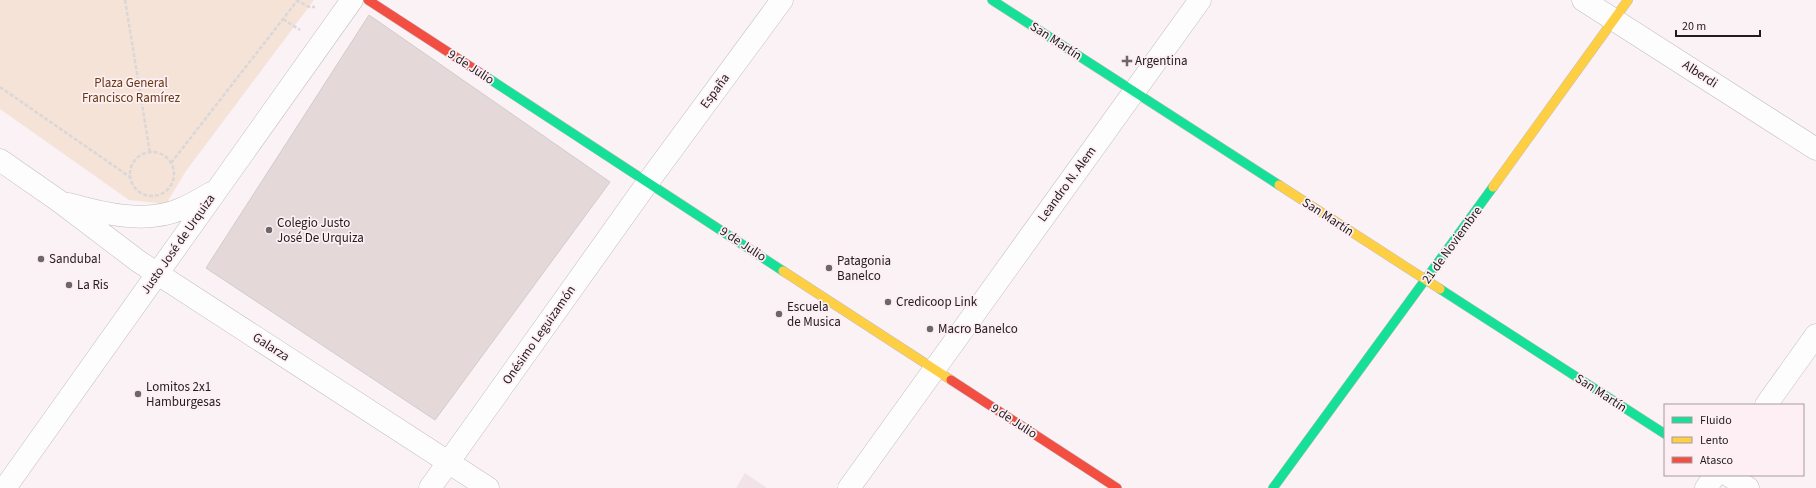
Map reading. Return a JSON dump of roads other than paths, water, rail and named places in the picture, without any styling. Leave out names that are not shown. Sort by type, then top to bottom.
[{"type":"street","name":"Justo José de Urquiza","points":[[4,488],[352,0]]},
{"type":"street","name":"9 de Julio","points":[[368,0],[1117,488]]},
{"type":"street","name":"España","points":[[648,182],[782,0]]},
{"type":"street","name":"San Martín","points":[[992,0],[1664,433]]},
{"type":"street","name":"Leandro N. Alem","points":[[849,488],[1200,0]]},
{"type":"street","name":"Alberdi","points":[[1583,0],[1816,149]]},
{"type":"street","name":"21 de Noviembre","points":[[1273,488],[1426,280],[1628,0]]},
{"type":"street","name":"Galarza","points":[[0,160],[59,201],[157,274],[488,488]]},
{"type":"street","name":"Onésimo Leguizamón","points":[[430,488],[648,182]]},
{"type":"street","name":"Galarza","points":[[59,201],[96,212],[150,216],[180,210],[216,191]]},
{"type":"street","points":[[1767,404],[1816,335]]},
{"type":"street","points":[[1706,488],[1714,476]]},
{"type":"street","points":[[1730,476],[1748,488]]},
{"type":"place","name":"Argentina","points":[[1127,61]]},
{"type":"place","name":"Colegio Justo José De Urquiza","points":[[269,230]]},
{"type":"place","name":"Sanduba!","points":[[41,259]]},
{"type":"place","name":"Patagonia Banelco","points":[[829,268]]},
{"type":"place","name":"La Ris","points":[[69,285]]},
{"type":"place","name":"Credicoop Link","points":[[888,302]]},
{"type":"place","name":"Escuela de Musica","points":[[779,314]]},
{"type":"place","name":"Macro Banelco","points":[[930,329]]},
{"type":"place","name":"Lomitos 2x1 Hamburgesas","points":[[138,394]]},
{"type":"park label","name":"Plaza General Francisco Ramírez","points":[[131,90]]}]
